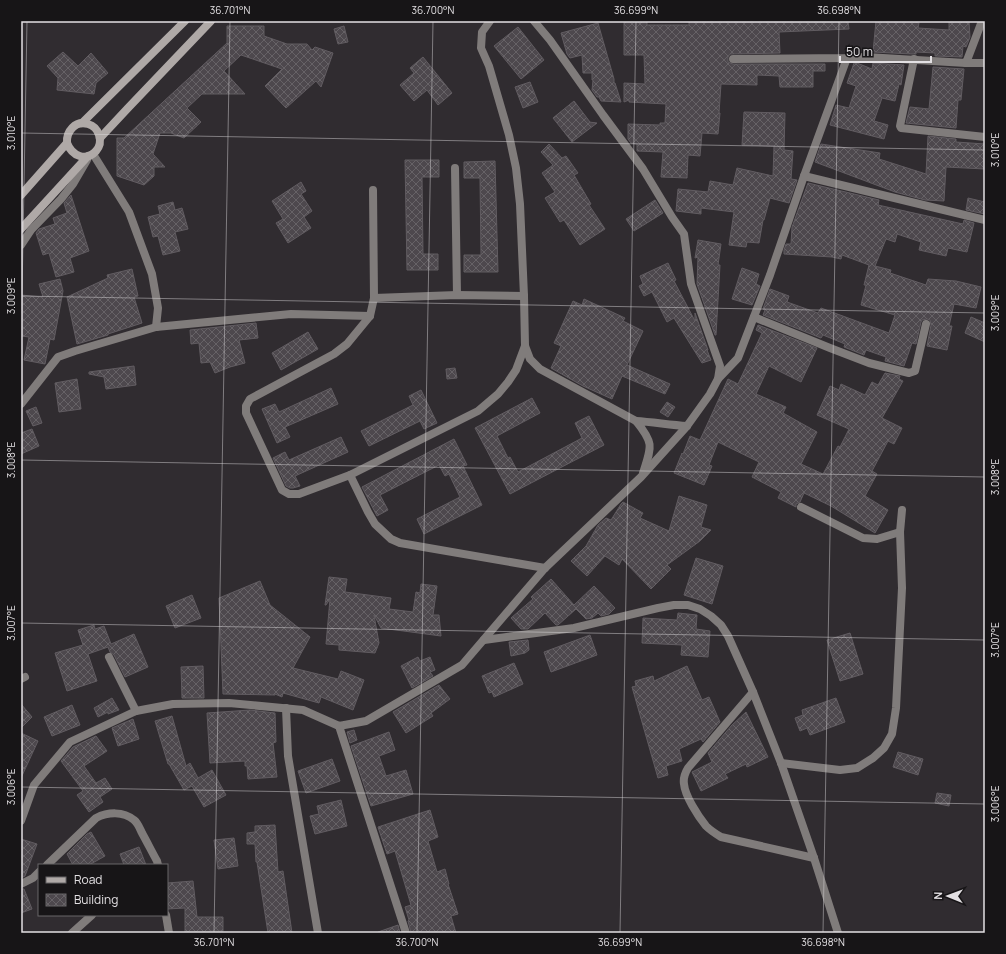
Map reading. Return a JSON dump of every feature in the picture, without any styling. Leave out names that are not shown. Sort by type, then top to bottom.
[{"type":"main road","points":[[82,123],[185,21]]},
{"type":"main road","points":[[100,138],[211,21]]},
{"type":"main road","points":[[21,228],[90,155],[97,150],[100,144],[100,138],[99,133],[95,128],[88,124],[82,123],[75,125],[70,129],[67,138],[69,149],[74,154],[79,156],[90,155]]},
{"type":"main road","points":[[21,195],[67,143]]},
{"type":"street","points":[[373,190],[374,298],[370,316],[347,344],[334,354],[250,399],[246,406],[246,413],[282,490],[288,494],[299,494],[350,475],[478,410],[498,394],[508,382],[516,370],[522,356],[525,346],[520,204],[516,168],[509,135],[489,66],[482,48],[482,32],[490,21]]},
{"type":"street","points":[[534,21],[550,40],[603,116],[643,169],[684,234],[691,284],[720,366],[718,379]]},
{"type":"street","points":[[966,63],[982,21]]},
{"type":"street","points":[[733,59],[866,57],[985,63]]},
{"type":"street","points":[[21,821],[34,785],[70,742],[136,711],[173,704],[229,703],[303,710],[339,726],[366,721],[462,665],[545,568],[641,477],[687,426],[710,394],[718,379],[738,358],[770,275],[847,58]]},
{"type":"street","points":[[914,59],[900,126],[901,128],[985,137]]},
{"type":"street","points":[[21,245],[31,230],[61,199],[73,184],[90,155],[129,212],[152,274],[158,308],[156,327]]},
{"type":"street","points":[[455,168],[457,295]]},
{"type":"street","points":[[804,176],[985,220]]},
{"type":"street","points":[[374,298],[457,295],[524,296]]},
{"type":"street","points":[[21,404],[58,357],[156,327],[291,314],[370,316]]},
{"type":"street","points":[[754,317],[870,363],[910,373],[915,371],[926,324]]},
{"type":"street","points":[[525,346],[530,359],[540,369],[636,421],[645,432],[650,446],[641,477]]},
{"type":"street","points":[[636,421],[687,426]]},
{"type":"street","points":[[350,475],[375,524],[391,539],[400,543],[545,568]]},
{"type":"street","points":[[801,507],[863,538],[876,539],[900,532]]},
{"type":"street","points":[[782,763],[840,770],[857,768],[873,758],[884,748],[892,734],[896,708],[902,588],[900,532],[902,510]]},
{"type":"street","points":[[484,640],[574,628],[674,605],[688,605],[700,609],[711,616],[728,636],[782,763],[838,933]]},
{"type":"street","points":[[109,656],[136,711]]},
{"type":"street","points":[[753,692],[688,768],[684,778],[685,789],[693,806],[706,826],[721,837],[814,858]]},
{"type":"street","points":[[286,708],[288,756],[318,933]]},
{"type":"street","points":[[339,726],[406,933]]},
{"type":"street","points":[[48,864],[96,818],[109,813],[116,813],[130,817],[135,821],[158,864]]},
{"type":"street","points":[[21,884],[33,878],[38,873]]},
{"type":"street","points":[[72,933],[91,916]]},
{"type":"street","points":[[166,916],[169,933]]},
{"type":"building","points":[[624,21],[647,21],[647,25],[689,25],[689,21],[848,21],[849,29],[779,32],[780,53],[730,54],[728,57],[728,62],[733,64],[825,64],[825,71],[813,71],[813,87],[780,87],[779,76],[757,75],[757,85],[721,84],[718,134],[702,133],[700,156],[688,155],[687,178],[661,177],[663,152],[637,151],[637,144],[631,143],[628,139],[628,124],[660,125],[660,123],[665,123],[666,104],[629,102],[629,100],[624,102],[624,83],[645,84],[644,55],[624,55]]},
{"type":"building","points":[[876,21],[914,21],[919,23],[918,28],[949,30],[949,21],[969,21],[970,37],[966,47],[963,46],[962,57],[935,56],[935,53],[916,52],[916,54],[912,54],[873,52]]},
{"type":"building","points":[[598,23],[614,83],[621,102],[601,101],[592,90],[592,73],[583,73],[582,55],[570,58],[567,54],[561,33]]},
{"type":"building","points":[[227,26],[264,26],[264,36],[287,44],[307,44],[312,50],[315,47],[333,53],[321,87],[316,81],[286,108],[265,86],[282,69],[241,55],[224,71],[245,94],[202,94],[187,108],[201,122],[184,138],[171,133],[160,133],[153,154],[165,167],[154,167],[154,176],[144,185],[117,176],[117,138],[124,138],[227,43]]},
{"type":"building","points":[[344,26],[348,42],[338,44],[334,29]]},
{"type":"building","points":[[518,27],[544,60],[521,79],[494,46]]},
{"type":"building","points":[[63,52],[78,66],[91,53],[108,73],[96,83],[94,94],[57,90],[58,78],[47,66]]},
{"type":"building","points":[[423,57],[452,93],[438,105],[427,90],[414,101],[400,85],[414,73],[410,68]]},
{"type":"building","points":[[854,63],[872,69],[873,63],[904,65],[901,85],[899,84],[895,101],[882,98],[874,121],[888,125],[884,139],[830,125],[836,105],[849,108],[856,86],[847,83]]},
{"type":"building","points":[[933,67],[964,69],[961,100],[958,100],[956,128],[906,123],[910,107],[929,109]]},
{"type":"building","points":[[530,82],[538,102],[523,108],[515,87]]},
{"type":"building","points":[[574,101],[589,122],[597,123],[572,142],[553,118]]},
{"type":"building","points":[[744,112],[785,113],[784,150],[793,151],[791,179],[797,180],[789,203],[770,198],[763,220],[759,243],[747,242],[746,247],[729,245],[734,212],[701,208],[701,214],[676,211],[678,189],[708,192],[710,181],[733,185],[737,168],[773,176],[774,146],[742,145]]},
{"type":"building","points":[[928,136],[956,139],[956,142],[985,144],[985,169],[946,167],[944,201],[925,200],[895,192],[815,162],[821,144],[880,153],[879,159],[926,174]]},
{"type":"building","points":[[549,144],[562,158],[566,156],[578,173],[574,175],[591,204],[589,205],[605,229],[580,245],[564,220],[560,222],[545,198],[555,192],[542,173],[553,165],[541,152]]},
{"type":"building","points":[[405,160],[439,160],[439,177],[422,177],[423,254],[438,254],[438,270],[407,270]]},
{"type":"building","points":[[495,161],[498,272],[464,272],[464,255],[481,255],[480,178],[464,178],[464,162]]},
{"type":"building","points":[[301,182],[306,191],[301,194],[312,211],[304,217],[311,228],[288,243],[276,223],[283,219],[272,201]]},
{"type":"building","points":[[808,183],[879,200],[878,205],[963,224],[964,220],[974,223],[967,252],[948,248],[946,256],[919,250],[921,242],[897,234],[895,242],[886,239],[875,266],[891,270],[890,273],[926,285],[928,279],[956,281],[981,287],[976,308],[954,304],[949,326],[952,326],[947,350],[927,346],[931,325],[930,320],[927,319],[922,320],[921,322],[916,344],[912,343],[904,366],[885,361],[886,357],[866,350],[864,355],[844,347],[845,344],[823,335],[821,338],[763,315],[765,310],[763,309],[770,289],[789,296],[787,302],[818,313],[821,308],[889,333],[895,315],[861,305],[869,265],[842,255],[841,259],[832,257],[784,254],[786,244],[791,244],[792,227]]},
{"type":"building","points":[[71,195],[89,251],[70,258],[74,272],[56,277],[49,253],[43,255],[36,233],[39,229],[55,224],[53,218],[67,213],[64,203]]},
{"type":"building","points":[[968,198],[985,202],[985,214],[966,210]]},
{"type":"building","points":[[655,200],[663,213],[634,231],[626,219]]},
{"type":"building","points":[[173,202],[175,210],[182,208],[188,229],[175,232],[180,251],[163,255],[158,236],[153,237],[148,217],[160,214],[158,206]]},
{"type":"building","points":[[698,240],[721,244],[718,265],[720,265],[716,335],[697,284],[698,257],[695,258]]},
{"type":"building","points":[[668,263],[676,280],[674,281],[695,321],[695,313],[711,360],[702,363],[674,318],[667,322],[652,292],[644,296],[639,286],[643,284],[640,276]]},
{"type":"building","points":[[742,268],[759,274],[756,284],[760,286],[752,305],[732,299]]},
{"type":"building","points":[[132,269],[138,296],[134,297],[142,323],[77,344],[67,297],[108,278],[107,275]]},
{"type":"building","points":[[60,279],[63,291],[54,340],[50,339],[45,364],[24,360],[29,337],[21,336],[21,295],[43,297],[39,284]]},
{"type":"building","points":[[584,299],[625,318],[623,321],[643,331],[627,365],[670,384],[665,394],[622,376],[612,399],[583,386],[551,368],[561,346],[554,343],[573,301],[582,305]]},
{"type":"building","points":[[971,317],[985,323],[985,342],[965,333]]},
{"type":"building","points":[[256,323],[258,338],[239,340],[245,363],[215,373],[210,362],[201,363],[199,343],[191,344],[190,330]]},
{"type":"building","points":[[758,325],[817,348],[801,382],[769,366],[756,394],[786,407],[783,413],[817,432],[801,464],[823,474],[838,446],[840,447],[849,429],[817,415],[830,386],[839,390],[841,384],[865,395],[872,382],[878,385],[885,373],[900,376],[899,379],[903,381],[882,418],[902,428],[894,444],[888,441],[872,471],[877,474],[865,496],[888,510],[875,533],[831,506],[804,493],[800,502],[796,504],[796,507],[778,498],[781,492],[752,477],[759,462],[718,442],[709,465],[712,466],[704,485],[674,473],[690,436],[700,440],[728,379],[738,384],[762,333],[756,330]]},
{"type":"building","points":[[308,332],[318,349],[281,370],[272,353]]},
{"type":"building","points":[[134,366],[136,385],[106,389],[104,377],[89,374],[89,372]]},
{"type":"building","points":[[455,368],[457,378],[447,379],[446,369]]},
{"type":"building","points":[[77,379],[81,409],[59,412],[55,383]]},
{"type":"building","points":[[331,388],[338,404],[285,427],[290,437],[277,443],[262,409],[275,404],[279,412]]},
{"type":"building","points":[[421,390],[437,423],[424,429],[420,421],[369,446],[361,431],[413,405],[409,396]]},
{"type":"building","points":[[532,398],[540,413],[497,436],[508,458],[510,457],[518,472],[582,438],[575,423],[589,416],[604,445],[510,494],[475,428]]},
{"type":"building","points":[[667,402],[675,407],[668,417],[660,412]]},
{"type":"building","points":[[36,407],[42,423],[33,426],[26,411]]},
{"type":"building","points":[[32,429],[39,446],[21,454],[21,433]]},
{"type":"building","points":[[341,437],[348,452],[295,476],[300,486],[290,488],[286,486],[273,458],[285,452],[289,460]]},
{"type":"building","points":[[454,439],[467,465],[463,466],[482,505],[424,534],[417,519],[460,497],[449,474],[445,476],[439,465],[380,495],[388,510],[377,516],[362,487]]},
{"type":"building","points":[[679,496],[707,505],[701,527],[711,530],[700,541],[667,565],[671,569],[651,589],[622,559],[619,565],[605,556],[587,576],[571,561],[586,546],[598,525],[606,518],[611,520],[623,502],[643,513],[640,518],[669,531]]},
{"type":"building","points":[[696,558],[723,566],[712,604],[684,595]]},
{"type":"building","points":[[329,577],[347,579],[345,592],[391,598],[389,609],[413,612],[416,592],[420,593],[421,584],[437,586],[433,615],[439,615],[441,636],[381,628],[374,615],[379,643],[375,653],[339,650],[339,645],[326,644],[330,599],[325,605]]},
{"type":"building","points":[[551,579],[574,605],[594,586],[615,608],[609,614],[601,616],[598,613],[592,618],[586,619],[576,609],[558,625],[556,625],[545,613],[528,629],[521,629],[511,618],[533,599],[531,597]]},
{"type":"building","points":[[260,581],[270,605],[310,637],[293,668],[338,679],[341,671],[364,680],[353,710],[321,697],[319,703],[283,693],[282,697],[275,694],[223,694],[219,598]]},
{"type":"building","points":[[192,595],[201,618],[175,628],[166,606]]},
{"type":"building","points":[[678,613],[697,615],[696,629],[710,631],[708,657],[681,655],[682,645],[642,643],[643,618],[677,620]]},
{"type":"building","points":[[94,625],[95,629],[104,626],[111,644],[134,634],[148,667],[125,677],[114,655],[110,652],[108,647],[88,654],[97,681],[67,691],[55,653],[83,645],[78,630]]},
{"type":"building","points":[[850,633],[863,674],[840,681],[827,640]]},
{"type":"building","points":[[590,635],[597,655],[551,672],[544,652]]},
{"type":"building","points":[[528,640],[529,650],[525,653],[511,656],[509,642]]},
{"type":"building","points":[[418,657],[420,661],[430,657],[435,670],[430,672],[433,676],[412,688],[401,666]]},
{"type":"building","points":[[514,663],[523,684],[494,697],[492,692],[489,693],[482,676]]},
{"type":"building","points":[[203,666],[204,698],[182,698],[181,667]]},
{"type":"building","points":[[687,666],[702,700],[709,697],[720,722],[703,742],[701,739],[679,749],[682,761],[666,766],[668,775],[658,778],[632,687],[636,686],[635,681],[653,676],[654,681]]},
{"type":"building","points":[[439,685],[450,699],[431,713],[433,716],[406,733],[393,712]]},
{"type":"building","points":[[112,698],[119,710],[108,714],[108,712],[98,717],[94,708]]},
{"type":"building","points":[[836,698],[845,722],[810,735],[807,728],[800,731],[795,718],[803,715],[802,710]]},
{"type":"building","points":[[21,704],[32,717],[21,728]]},
{"type":"building","points":[[72,705],[80,725],[52,736],[44,717]]},
{"type":"building","points":[[250,710],[275,713],[276,742],[273,743],[277,777],[248,779],[245,761],[210,763],[207,713]]},
{"type":"building","points":[[746,712],[768,757],[747,767],[746,764],[725,774],[728,778],[701,791],[692,772],[712,762],[708,753],[732,725]]},
{"type":"building","points":[[172,716],[186,766],[190,763],[198,778],[212,770],[226,795],[204,807],[192,786],[184,790],[168,764],[155,721]]},
{"type":"building","points":[[133,719],[139,739],[118,746],[112,728]]},
{"type":"building","points":[[354,730],[357,740],[350,743],[347,732]]},
{"type":"building","points":[[389,732],[395,750],[379,756],[386,776],[406,770],[413,794],[371,806],[351,746]]},
{"type":"building","points":[[21,733],[38,741],[21,778]]},
{"type":"building","points":[[96,736],[107,751],[84,766],[96,783],[105,778],[112,789],[100,797],[103,802],[89,812],[77,795],[83,791],[61,761],[73,747]]},
{"type":"building","points":[[898,752],[923,759],[918,775],[893,767]]},
{"type":"building","points":[[332,759],[340,781],[306,793],[298,771]]},
{"type":"building","points":[[937,793],[951,795],[949,806],[935,803]]},
{"type":"building","points":[[341,800],[347,826],[315,834],[310,816],[319,814],[317,806]]},
{"type":"building","points":[[430,810],[438,837],[428,841],[437,872],[445,869],[448,884],[458,914],[451,916],[456,933],[411,933],[405,907],[411,905],[395,851],[387,854],[378,827]]},
{"type":"building","points":[[275,825],[278,872],[283,871],[292,933],[268,933],[256,862],[255,844],[247,844],[247,833],[255,832],[255,826]]},
{"type":"building","points":[[91,832],[105,856],[91,864],[72,864],[67,854],[87,834]]},
{"type":"building","points":[[234,838],[238,866],[218,869],[214,840]]},
{"type":"building","points":[[21,839],[37,844],[25,876],[21,878]]},
{"type":"building","points":[[139,847],[146,864],[124,864],[120,854]]},
{"type":"building","points":[[193,881],[197,917],[223,917],[223,931],[209,931],[209,933],[185,933],[185,908],[168,909],[168,883]]},
{"type":"building","points":[[21,889],[24,889],[32,909],[21,913]]},
{"type":"building","points":[[398,925],[400,933],[378,933],[378,932]]}]
